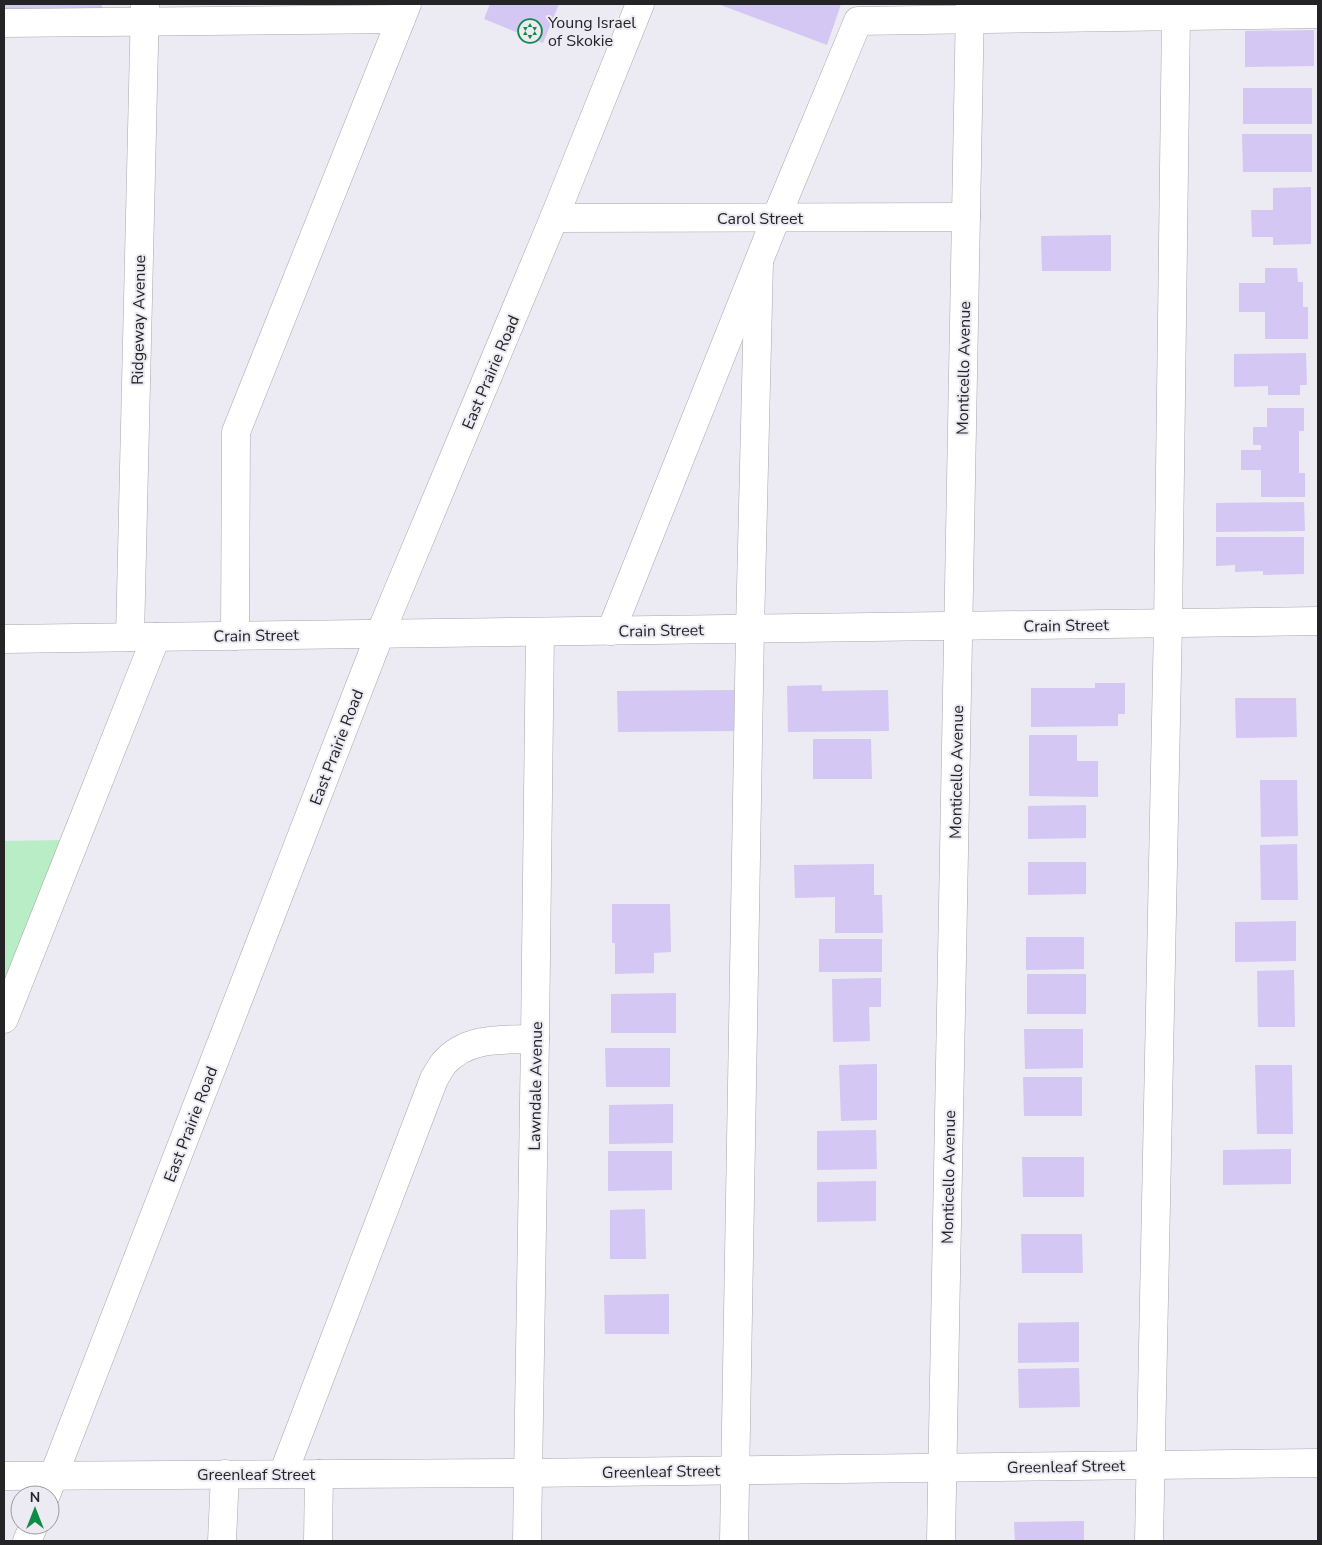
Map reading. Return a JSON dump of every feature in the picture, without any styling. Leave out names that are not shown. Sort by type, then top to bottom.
[{"type":"street","name":"East Prairie Road","points":[[50,1485],[380,634],[554,218],[640,4]]},
{"type":"street","points":[[4,23],[145,13],[404,11],[236,432],[235,636]]},
{"type":"street","points":[[611,631],[776,218],[858,21],[970,12],[1176,17],[1318,14]]},
{"type":"street","name":"Monticello Avenue","points":[[941,1541],[970,12]]},
{"type":"street","name":"Ridgeway Avenue","points":[[143,637],[145,13]]},
{"type":"street","points":[[1149,1541],[1168,623],[1176,17]]},
{"type":"street","name":"Carol Street","points":[[554,218],[966,217]]},
{"type":"street","points":[[734,1541],[750,629],[759,262]]},
{"type":"street","name":"Crain Street","points":[[4,639],[1318,621]]},
{"type":"street","name":"Lawndale Avenue","points":[[527,1541],[540,632]]},
{"type":"street","points":[[4,1019],[143,637]]},
{"type":"street","points":[[282,1474],[434,1079],[445,1062],[457,1052],[474,1043],[489,1040],[535,1040]]},
{"type":"street","name":"Greenleaf Street","points":[[4,1476],[50,1485],[225,1474],[528,1473],[1318,1463]]},
{"type":"street","points":[[222,1541],[225,1474]]},
{"type":"street","points":[[318,1541],[319,1474]]},
{"type":"green space","points":[[66,840],[4,995],[4,841]]},
{"type":"building","points":[[4,4],[102,4],[102,8],[4,10]]},
{"type":"building","name":"Young Israel of Skokie","points":[[490,4],[559,4],[543,43],[484,19]]},
{"type":"building","points":[[718,4],[841,4],[827,45]]},
{"type":"building","points":[[1314,30],[1314,66],[1245,67],[1245,31]]},
{"type":"building","points":[[1243,88],[1312,88],[1312,124],[1243,124]]},
{"type":"building","points":[[1242,134],[1312,134],[1312,172],[1243,172]]},
{"type":"building","points":[[1311,187],[1311,244],[1273,245],[1273,237],[1252,237],[1251,210],[1273,210],[1273,188]]},
{"type":"building","points":[[1111,235],[1111,271],[1042,271],[1041,236]]},
{"type":"building","points":[[1265,268],[1297,268],[1298,282],[1303,282],[1303,307],[1308,307],[1308,339],[1265,339],[1265,312],[1239,312],[1239,283],[1265,283]]},
{"type":"building","points":[[1306,353],[1307,385],[1300,385],[1300,395],[1268,395],[1268,386],[1234,387],[1234,354]]},
{"type":"building","points":[[1267,408],[1304,408],[1304,431],[1299,431],[1299,473],[1305,473],[1305,497],[1261,497],[1261,470],[1241,470],[1241,450],[1261,450],[1261,445],[1253,445],[1253,427],[1267,427]]},
{"type":"building","points":[[1304,502],[1305,531],[1216,532],[1216,503]]},
{"type":"building","points":[[1216,537],[1304,537],[1304,574],[1263,575],[1263,571],[1235,572],[1235,565],[1216,566]]},
{"type":"building","points":[[1095,683],[1125,683],[1125,714],[1118,714],[1118,726],[1031,727],[1031,688],[1095,688]]},
{"type":"building","points":[[822,685],[822,691],[888,690],[889,731],[788,732],[787,686]]},
{"type":"building","points":[[734,690],[735,731],[618,732],[617,691]]},
{"type":"building","points":[[1235,698],[1296,698],[1297,737],[1236,738]]},
{"type":"building","points":[[1029,735],[1077,735],[1077,761],[1098,761],[1098,797],[1029,796]]},
{"type":"building","points":[[813,739],[871,739],[872,779],[813,779]]},
{"type":"building","points":[[1260,780],[1297,780],[1298,836],[1261,837]]},
{"type":"building","points":[[1086,805],[1086,838],[1028,839],[1028,806]]},
{"type":"building","points":[[1297,844],[1298,900],[1261,900],[1260,845]]},
{"type":"building","points":[[1028,862],[1086,862],[1086,894],[1028,895]]},
{"type":"building","points":[[874,864],[874,895],[882,895],[883,933],[835,933],[835,897],[795,898],[794,865]]},
{"type":"building","points":[[612,904],[670,904],[671,952],[654,953],[654,973],[615,974],[615,943],[612,943]]},
{"type":"building","points":[[1296,921],[1296,961],[1235,962],[1235,922]]},
{"type":"building","points":[[1026,937],[1084,937],[1084,969],[1026,970]]},
{"type":"building","points":[[819,939],[882,939],[882,972],[819,972]]},
{"type":"building","points":[[1294,970],[1295,1027],[1258,1027],[1257,971]]},
{"type":"building","points":[[1027,974],[1086,974],[1086,1014],[1027,1014]]},
{"type":"building","points":[[881,978],[881,1007],[869,1007],[870,1041],[833,1042],[832,979]]},
{"type":"building","points":[[676,993],[676,1033],[611,1033],[611,994]]},
{"type":"building","points":[[1024,1029],[1083,1029],[1083,1068],[1025,1069]]},
{"type":"building","points":[[605,1048],[670,1048],[670,1087],[606,1087]]},
{"type":"building","points":[[877,1064],[877,1120],[841,1121],[839,1065]]},
{"type":"building","points":[[1255,1065],[1292,1065],[1293,1134],[1257,1134]]},
{"type":"building","points":[[1023,1077],[1082,1077],[1082,1116],[1024,1116]]},
{"type":"building","points":[[673,1104],[673,1143],[609,1144],[609,1105]]},
{"type":"building","points":[[876,1130],[877,1169],[817,1170],[817,1131]]},
{"type":"building","points":[[1291,1149],[1291,1184],[1223,1185],[1223,1150]]},
{"type":"building","points":[[608,1151],[672,1151],[672,1190],[608,1191]]},
{"type":"building","points":[[1022,1157],[1084,1157],[1084,1197],[1023,1197]]},
{"type":"building","points":[[876,1181],[876,1221],[817,1222],[817,1182]]},
{"type":"building","points":[[645,1209],[646,1259],[610,1259],[610,1210]]},
{"type":"building","points":[[1021,1234],[1082,1234],[1083,1273],[1022,1273]]},
{"type":"building","points":[[669,1294],[669,1334],[605,1334],[604,1295]]},
{"type":"building","points":[[1079,1322],[1079,1362],[1018,1363],[1018,1323]]},
{"type":"building","points":[[1079,1368],[1080,1407],[1019,1408],[1018,1369]]},
{"type":"building","points":[[1084,1521],[1084,1541],[1015,1541],[1014,1522]]},
{"type":"place","name":"Young Israel of Skokie","points":[[530,31]]}]
